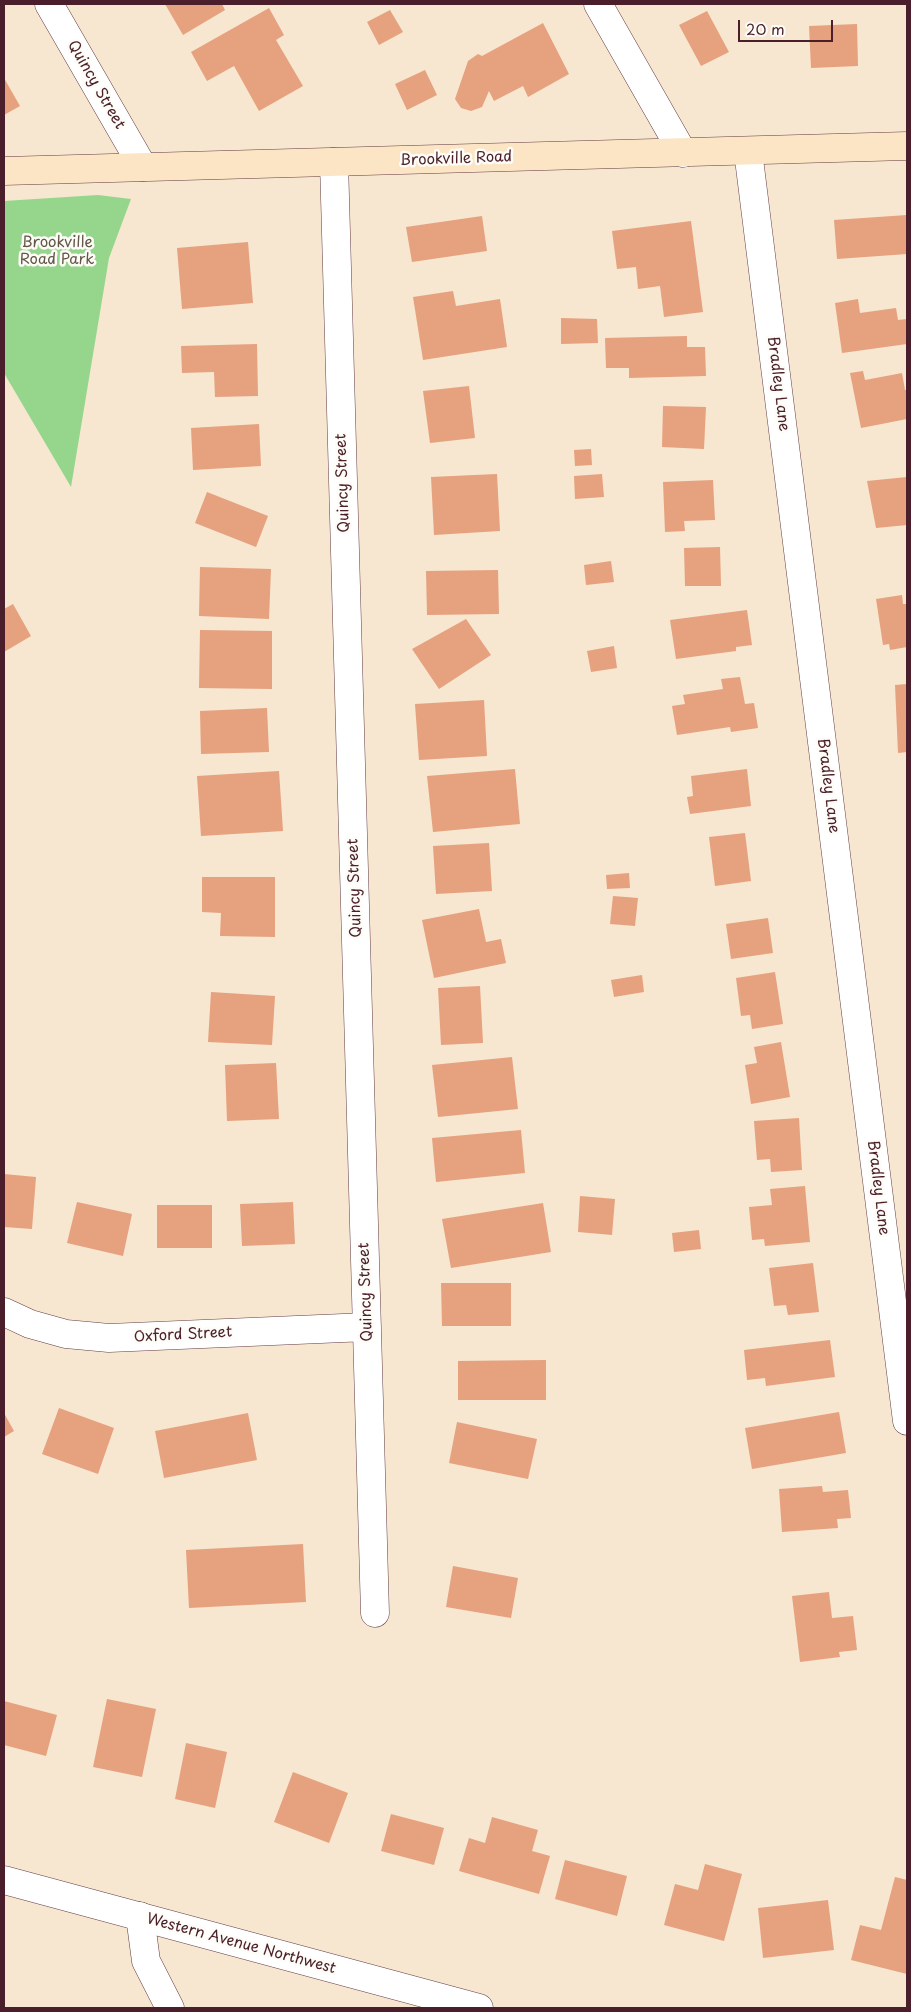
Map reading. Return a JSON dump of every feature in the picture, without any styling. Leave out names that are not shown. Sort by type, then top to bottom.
[{"type":"main road","name":"Brookville Road","points":[[4,171],[907,146]]},
{"type":"street","name":"Quincy Street","points":[[49,4],[143,167]]},
{"type":"street","points":[[598,4],[683,153]]},
{"type":"street","name":"Bradley Lane","points":[[748,151],[897,1254],[907,1421]]},
{"type":"street","name":"Quincy Street","points":[[334,162],[375,1613]]},
{"type":"street","name":"Oxford Street","points":[[4,1312],[30,1324],[66,1334],[109,1338],[367,1327]]},
{"type":"street","name":"Western Avenue Northwest","points":[[4,1880],[479,2008]]},
{"type":"street","points":[[140,1916],[146,1960],[170,2008]]},
{"type":"green space","name":"Brookville Road Park","points":[[98,195],[131,199],[109,258],[71,487],[4,373],[4,201]]},
{"type":"building","points":[[165,4],[222,4],[225,10],[183,35]]},
{"type":"building","points":[[269,8],[284,35],[276,40],[303,86],[259,111],[234,66],[207,81],[191,52]]},
{"type":"building","points":[[390,10],[403,32],[379,45],[367,22]]},
{"type":"building","points":[[707,11],[729,52],[701,66],[679,25]]},
{"type":"building","points":[[543,23],[569,74],[528,97],[523,86],[494,101],[489,91],[482,107],[471,111],[461,108],[455,99],[468,61],[478,54],[482,56]]},
{"type":"building","points":[[857,24],[858,66],[811,68],[809,26]]},
{"type":"building","points":[[425,70],[437,95],[407,110],[395,84]]},
{"type":"building","points":[[4,78],[20,106],[4,115]]},
{"type":"building","points":[[907,215],[907,254],[837,259],[834,220]]},
{"type":"building","points":[[482,216],[487,251],[412,262],[406,227]]},
{"type":"building","points":[[691,221],[703,312],[664,317],[660,286],[638,289],[636,267],[617,269],[612,231]]},
{"type":"building","points":[[248,242],[253,303],[182,309],[177,248]]},
{"type":"building","points":[[453,291],[456,306],[500,299],[507,347],[423,360],[413,297]]},
{"type":"building","points":[[858,299],[860,313],[896,308],[898,320],[907,319],[907,344],[842,353],[835,303]]},
{"type":"building","points":[[561,318],[597,319],[598,343],[561,344]]},
{"type":"building","points":[[687,336],[687,347],[705,347],[706,376],[629,378],[629,368],[606,368],[605,338]]},
{"type":"building","points":[[257,344],[258,396],[215,397],[214,372],[182,373],[181,346]]},
{"type":"building","points":[[863,371],[865,380],[902,373],[905,390],[907,390],[907,419],[861,428],[850,373]]},
{"type":"building","points":[[469,386],[475,438],[430,443],[423,391]]},
{"type":"building","points":[[663,406],[706,407],[704,449],[662,447]]},
{"type":"building","points":[[259,424],[261,466],[193,470],[191,428]]},
{"type":"building","points":[[591,449],[592,465],[575,466],[574,450]]},
{"type":"building","points":[[497,474],[500,531],[434,535],[431,477]]},
{"type":"building","points":[[602,474],[604,497],[575,499],[574,476]]},
{"type":"building","points":[[907,477],[907,525],[876,528],[867,481]]},
{"type":"building","points":[[713,480],[715,520],[684,521],[685,531],[665,532],[663,482]]},
{"type":"building","points":[[207,492],[268,516],[256,547],[195,523]]},
{"type":"building","points":[[720,547],[721,586],[685,586],[684,548]]},
{"type":"building","points":[[611,561],[614,582],[586,585],[584,565]]},
{"type":"building","points":[[200,567],[271,569],[269,619],[199,616]]},
{"type":"building","points":[[498,570],[499,614],[427,615],[426,571]]},
{"type":"building","points":[[902,595],[903,604],[907,604],[907,647],[890,650],[889,644],[883,645],[876,599]]},
{"type":"building","points":[[13,604],[31,636],[4,652],[4,609]]},
{"type":"building","points":[[747,610],[752,645],[736,647],[736,651],[676,659],[670,620]]},
{"type":"building","points":[[466,619],[491,655],[439,689],[412,649]]},
{"type":"building","points":[[200,630],[272,631],[272,689],[199,688]]},
{"type":"building","points":[[614,646],[617,668],[591,672],[587,651]]},
{"type":"building","points":[[740,677],[745,704],[754,703],[758,728],[731,732],[730,727],[677,735],[672,706],[685,704],[683,695],[723,689],[721,679]]},
{"type":"building","points":[[907,684],[907,752],[898,753],[895,685]]},
{"type":"building","points":[[484,700],[487,756],[419,760],[415,704]]},
{"type":"building","points":[[267,708],[269,752],[201,754],[200,711]]},
{"type":"building","points":[[515,769],[520,824],[433,832],[427,776]]},
{"type":"building","points":[[747,769],[751,806],[690,814],[687,797],[693,796],[691,776]]},
{"type":"building","points":[[279,771],[283,831],[201,836],[197,776]]},
{"type":"building","points":[[745,833],[751,881],[715,886],[709,837]]},
{"type":"building","points":[[489,843],[492,891],[436,894],[433,846]]},
{"type":"building","points":[[629,873],[630,888],[607,889],[606,875]]},
{"type":"building","points":[[202,877],[275,877],[275,937],[220,936],[221,913],[202,912]]},
{"type":"building","points":[[613,896],[638,898],[635,926],[610,924]]},
{"type":"building","points":[[479,909],[486,942],[501,939],[506,963],[434,978],[422,920]]},
{"type":"building","points":[[768,918],[773,953],[731,959],[726,924]]},
{"type":"building","points":[[775,972],[783,1024],[752,1029],[750,1015],[741,1016],[736,978]]},
{"type":"building","points":[[642,975],[644,992],[614,997],[611,980]]},
{"type":"building","points":[[480,986],[483,1043],[441,1045],[438,988]]},
{"type":"building","points":[[211,992],[275,996],[272,1045],[208,1042]]},
{"type":"building","points":[[781,1042],[790,1097],[751,1104],[745,1065],[757,1063],[754,1047]]},
{"type":"building","points":[[512,1057],[518,1109],[438,1117],[432,1065]]},
{"type":"building","points":[[276,1063],[279,1119],[227,1121],[225,1065]]},
{"type":"building","points":[[799,1118],[802,1170],[771,1172],[770,1159],[757,1160],[754,1121]]},
{"type":"building","points":[[521,1130],[525,1173],[436,1182],[432,1138]]},
{"type":"building","points":[[4,1174],[36,1177],[32,1229],[4,1227]]},
{"type":"building","points":[[805,1186],[810,1242],[765,1246],[764,1239],[752,1240],[749,1207],[772,1205],[770,1189]]},
{"type":"building","points":[[580,1196],[615,1199],[612,1235],[578,1232]]},
{"type":"building","points":[[77,1202],[132,1214],[123,1256],[67,1243]]},
{"type":"building","points":[[293,1202],[295,1244],[242,1246],[240,1204]]},
{"type":"building","points":[[543,1203],[551,1252],[451,1268],[442,1219]]},
{"type":"building","points":[[157,1205],[212,1205],[212,1248],[157,1248]]},
{"type":"building","points":[[699,1230],[701,1249],[674,1252],[672,1233]]},
{"type":"building","points":[[813,1263],[819,1312],[788,1315],[786,1305],[774,1306],[769,1268]]},
{"type":"building","points":[[441,1283],[511,1283],[511,1326],[442,1326]]},
{"type":"building","points":[[830,1340],[835,1377],[766,1386],[765,1378],[747,1380],[744,1350]]},
{"type":"building","points":[[546,1360],[546,1400],[458,1400],[458,1361]]},
{"type":"building","points":[[59,1408],[114,1428],[98,1474],[42,1454]]},
{"type":"building","points":[[839,1412],[846,1453],[752,1469],[745,1428]]},
{"type":"building","points":[[4,1413],[14,1431],[4,1437]]},
{"type":"building","points":[[248,1413],[257,1460],[164,1478],[155,1431]]},
{"type":"building","points":[[457,1422],[537,1439],[528,1479],[449,1463]]},
{"type":"building","points":[[822,1486],[823,1492],[848,1490],[851,1518],[837,1519],[838,1528],[782,1532],[779,1489]]},
{"type":"building","points":[[303,1544],[306,1602],[189,1608],[186,1550]]},
{"type":"building","points":[[453,1566],[518,1578],[511,1618],[446,1607]]},
{"type":"building","points":[[829,1592],[832,1618],[853,1616],[857,1650],[839,1652],[840,1657],[800,1662],[792,1596]]},
{"type":"building","points":[[107,1699],[156,1709],[142,1777],[93,1767]]},
{"type":"building","points":[[4,1701],[57,1715],[46,1756],[4,1745]]},
{"type":"building","points":[[186,1743],[227,1752],[215,1808],[175,1799]]},
{"type":"building","points":[[293,1772],[348,1793],[329,1843],[274,1822]]},
{"type":"building","points":[[391,1814],[444,1828],[434,1865],[381,1851]]},
{"type":"building","points":[[492,1817],[538,1830],[532,1851],[550,1856],[539,1894],[459,1871],[469,1838],[485,1843]]},
{"type":"building","points":[[565,1860],[627,1876],[617,1916],[555,1899]]},
{"type":"building","points":[[705,1864],[742,1874],[724,1941],[664,1925],[675,1884],[698,1890]]},
{"type":"building","points":[[895,1877],[907,1880],[907,1974],[851,1960],[860,1925],[881,1930]]},
{"type":"building","points":[[828,1900],[834,1950],[763,1958],[758,1908]]}]
